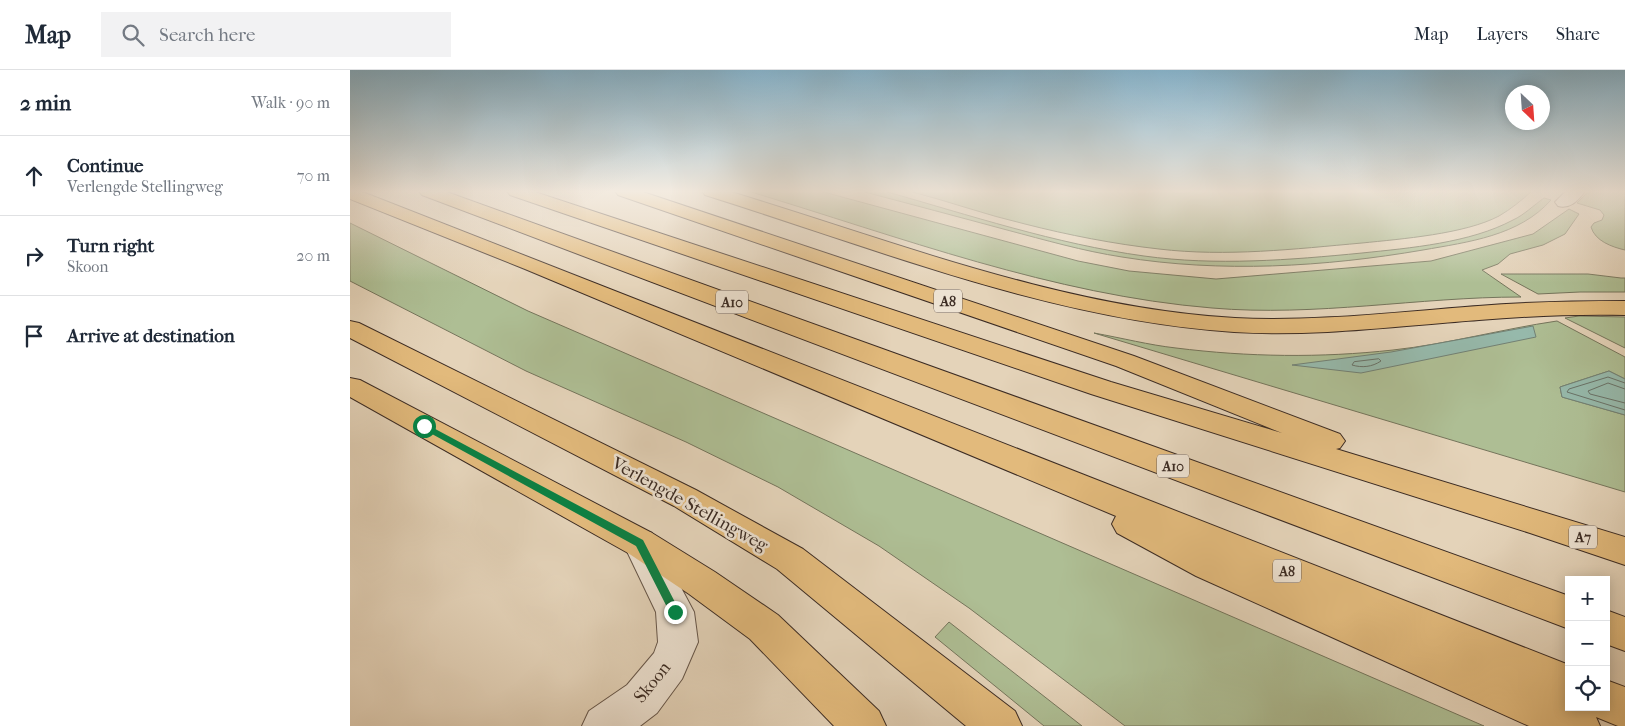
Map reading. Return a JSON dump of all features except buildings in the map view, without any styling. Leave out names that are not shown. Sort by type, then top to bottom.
[{"type":"main road","name":"A8","points":[[421,222],[1565,683]]},
{"type":"main road","name":"A10","points":[[511,222],[1565,612]]},
{"type":"main road","name":"A8","points":[[607,222],[1101,388],[1541,523]]},
{"type":"main road","name":"A8","points":[[714,222],[1125,361],[1541,523]]},
{"type":"main road","name":"A8","points":[[808,222],[1026,290],[1103,308],[1235,325],[1287,326],[1560,308],[1625,308]]},
{"type":"main road","name":"Verlengde Stellingweg","points":[[350,328],[684,498],[790,559],[1000,726]]},
{"type":"main road","points":[[350,386],[640,543],[764,627],[864,726]]},
{"type":"main road","name":"A8","points":[[1005,457],[1209,566],[1578,726]]},
{"type":"main road","name":"A7","points":[[1541,523],[1625,551]]},
{"type":"main road","points":[[1610,628],[1625,634]]},
{"type":"main road","points":[[1610,702],[1625,708]]},
{"type":"street","name":"Skoon","points":[[604,726],[642,699],[668,666],[678,642],[675,612],[640,543]]},
{"type":"shaded area","points":[[846,222],[933,222],[1078,261],[1129,271],[1216,279],[1431,261],[1533,234],[1551,222],[1574,222],[1565,234],[1543,245],[1510,254],[1498,264],[1482,270],[1521,297],[1290,310],[1212,308],[1094,291],[977,262]]},
{"type":"shaded area","points":[[977,222],[991,222],[1078,244],[1144,256],[1198,261],[1253,261],[1335,256],[1400,249],[1459,239],[1496,228],[1510,222],[1525,222],[1492,236],[1457,244],[1348,261],[1272,266],[1197,265],[1159,262],[1093,252]]},
{"type":"shaded area","points":[[1017,222],[1486,222],[1432,235],[1395,240],[1311,248],[1235,252],[1184,251],[1142,247],[1074,235]]},
{"type":"shaded area","points":[[1625,222],[1625,250],[1600,240],[1591,227],[1594,223]]},
{"type":"shaded area","points":[[350,223],[528,311],[1484,726],[1125,726],[969,608],[879,546],[778,487],[686,442],[526,371],[350,281]]},
{"type":"shaded area","points":[[1501,274],[1588,274],[1625,278],[1625,292],[1538,294]]},
{"type":"shaded area","points":[[1579,316],[1625,317],[1625,348],[1565,318]]},
{"type":"shaded area","points":[[1557,321],[1625,357],[1625,379],[1609,371],[1560,387],[1562,397],[1625,415],[1625,492],[1094,333],[1156,345],[1203,351],[1257,355],[1312,355],[1393,350]]},
{"type":"shaded area","points":[[949,622],[1082,726],[1044,726],[935,637]]},
{"type":"water","points":[[1533,326],[1536,337],[1361,373],[1292,365],[1391,352]]},
{"type":"water","points":[[1609,371],[1625,379],[1625,415],[1562,397],[1560,387]]},
{"type":"route","points":[[424,426],[640,543],[675,612]]}]
